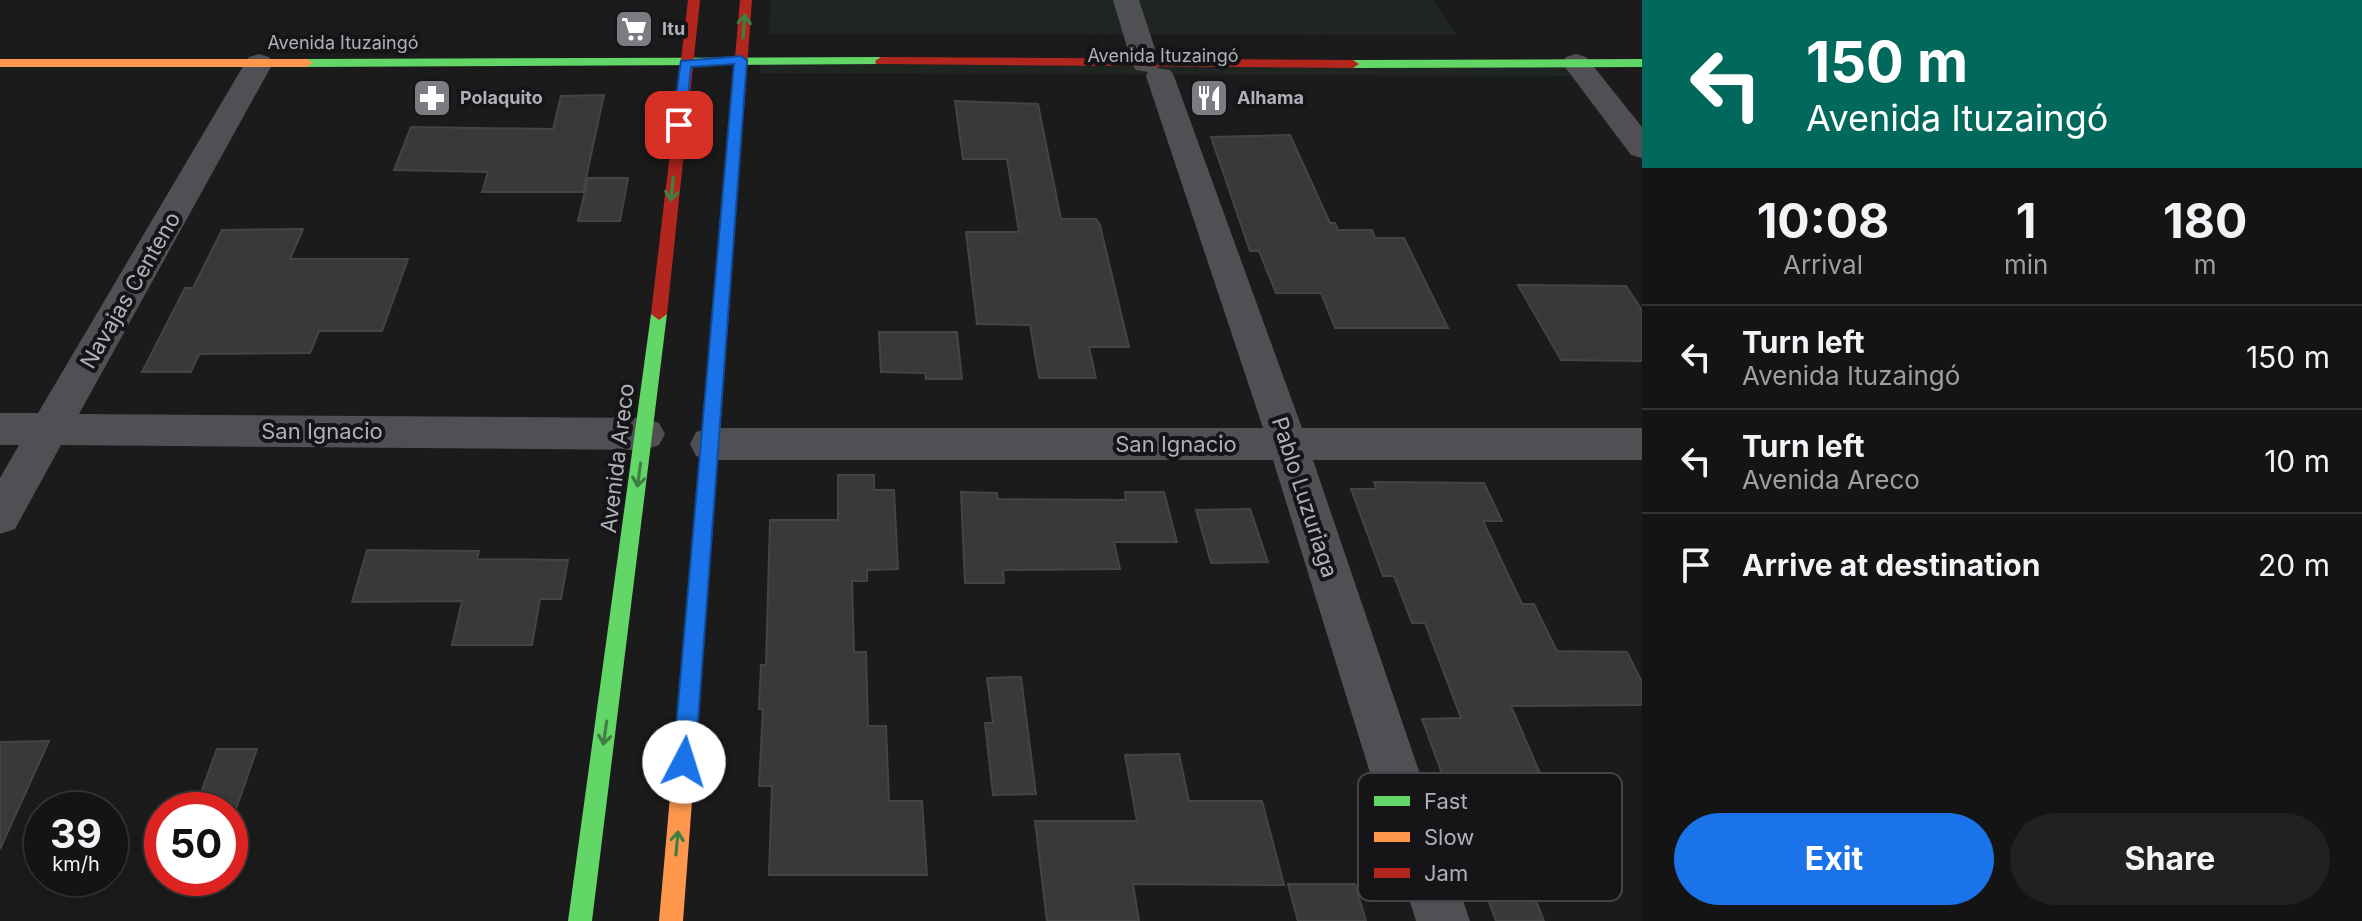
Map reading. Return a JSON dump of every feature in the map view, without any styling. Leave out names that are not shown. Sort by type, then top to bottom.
[{"type":"main road","name":"Avenida Areco","points":[[580,921],[645,434],[694,0]]},
{"type":"main road","points":[[671,921],[746,0]]},
{"type":"main road","name":"Avenida Ituzaingó","points":[[0,63],[685,64],[1153,70],[1581,70],[1642,63]]},
{"type":"main road","name":"Avenida Ituzaingó","points":[[1581,70],[1642,77]]},
{"type":"street","name":"Pablo Luzuriaga","points":[[1126,0],[1288,444],[1395,773]]},
{"type":"street","name":"Navajas Centeno","points":[[0,516],[259,63]]},
{"type":"street","points":[[1581,70],[1642,148]]},
{"type":"street","name":"San Ignacio","points":[[0,429],[645,434]]},
{"type":"street","name":"San Ignacio","points":[[710,444],[1642,444]]},
{"type":"street","name":"Pablo Luzuriaga","points":[[1437,901],[1443,921]]},
{"type":"shaded area","points":[[771,0],[1433,0],[1457,35],[768,34]]},
{"type":"shaded area","points":[[760,64],[1567,67],[1574,76],[760,73]]},
{"type":"building","points":[[604,95],[583,192],[482,192],[488,172],[394,170],[411,127],[553,129],[561,96]]},
{"type":"building","points":[[955,101],[1038,104],[1061,219],[1096,219],[1100,225],[1129,347],[1089,347],[1096,378],[1039,378],[1030,325],[977,324],[966,232],[1019,232],[1007,159],[963,159]]},
{"type":"building","points":[[1290,135],[1330,223],[1335,223],[1338,230],[1372,230],[1375,238],[1404,238],[1448,328],[1335,328],[1321,293],[1276,293],[1259,251],[1250,251],[1211,137]]},
{"type":"building","points":[[588,178],[628,178],[620,221],[578,221]]},
{"type":"building","points":[[303,229],[290,259],[408,259],[382,331],[319,331],[310,353],[199,354],[191,372],[142,372],[185,288],[193,288],[222,230]]},
{"type":"building","points":[[1518,285],[1626,286],[1642,310],[1642,361],[1561,360]]},
{"type":"building","points":[[879,332],[957,332],[962,379],[926,379],[925,373],[881,372]]},
{"type":"building","points":[[838,475],[874,475],[874,490],[894,490],[898,569],[867,570],[867,581],[852,581],[854,652],[866,652],[868,726],[886,726],[889,801],[922,801],[927,875],[769,875],[772,786],[759,786],[763,709],[759,709],[761,665],[766,665],[770,520],[838,520]]},
{"type":"building","points":[[1374,482],[1484,483],[1502,521],[1483,521],[1522,604],[1534,604],[1557,651],[1627,652],[1642,682],[1642,705],[1511,706],[1540,773],[1442,773],[1422,719],[1461,718],[1425,623],[1412,623],[1394,576],[1383,576],[1351,489],[1376,489]]},
{"type":"building","points":[[961,492],[997,493],[998,499],[1126,500],[1125,492],[1164,492],[1177,542],[1114,542],[1120,569],[1003,570],[1004,583],[965,583]]},
{"type":"building","points":[[1250,509],[1268,562],[1211,563],[1196,510]]},
{"type":"building","points":[[367,550],[479,551],[477,559],[568,560],[561,599],[540,599],[532,645],[452,645],[462,601],[352,602]]},
{"type":"building","points":[[1021,677],[1036,794],[993,795],[985,723],[993,723],[987,678]]},
{"type":"building","points":[[49,741],[0,849],[0,742]]},
{"type":"building","points":[[217,749],[257,749],[242,792],[201,792]]},
{"type":"building","points":[[1179,754],[1189,801],[1262,801],[1284,885],[1133,884],[1139,921],[1047,921],[1035,821],[1137,821],[1125,755]]},
{"type":"building","points":[[1288,884],[1355,884],[1366,921],[1298,921]]},
{"type":"building","points":[[1489,901],[1536,901],[1544,921],[1496,921]]},
{"type":"traffic: fast","points":[[307,63],[881,61]]},
{"type":"traffic: fast","points":[[1353,64],[1642,63]]},
{"type":"traffic: fast","points":[[580,921],[659,314]]},
{"type":"traffic: slow","points":[[0,63],[307,63]]},
{"type":"traffic: slow","points":[[671,921],[721,310]]},
{"type":"traffic: jam","points":[[659,314],[694,0]]},
{"type":"traffic: jam","points":[[721,310],[746,0]]},
{"type":"traffic: jam","points":[[881,61],[1353,64]]},
{"type":"place","name":"Itu","points":[[634,29]]},
{"type":"place","name":"Polaquito","points":[[432,98]]},
{"type":"place","name":"Alhama","points":[[1209,98]]},
{"type":"route","points":[[679,125],[685,64],[741,60],[684,762]]}]
